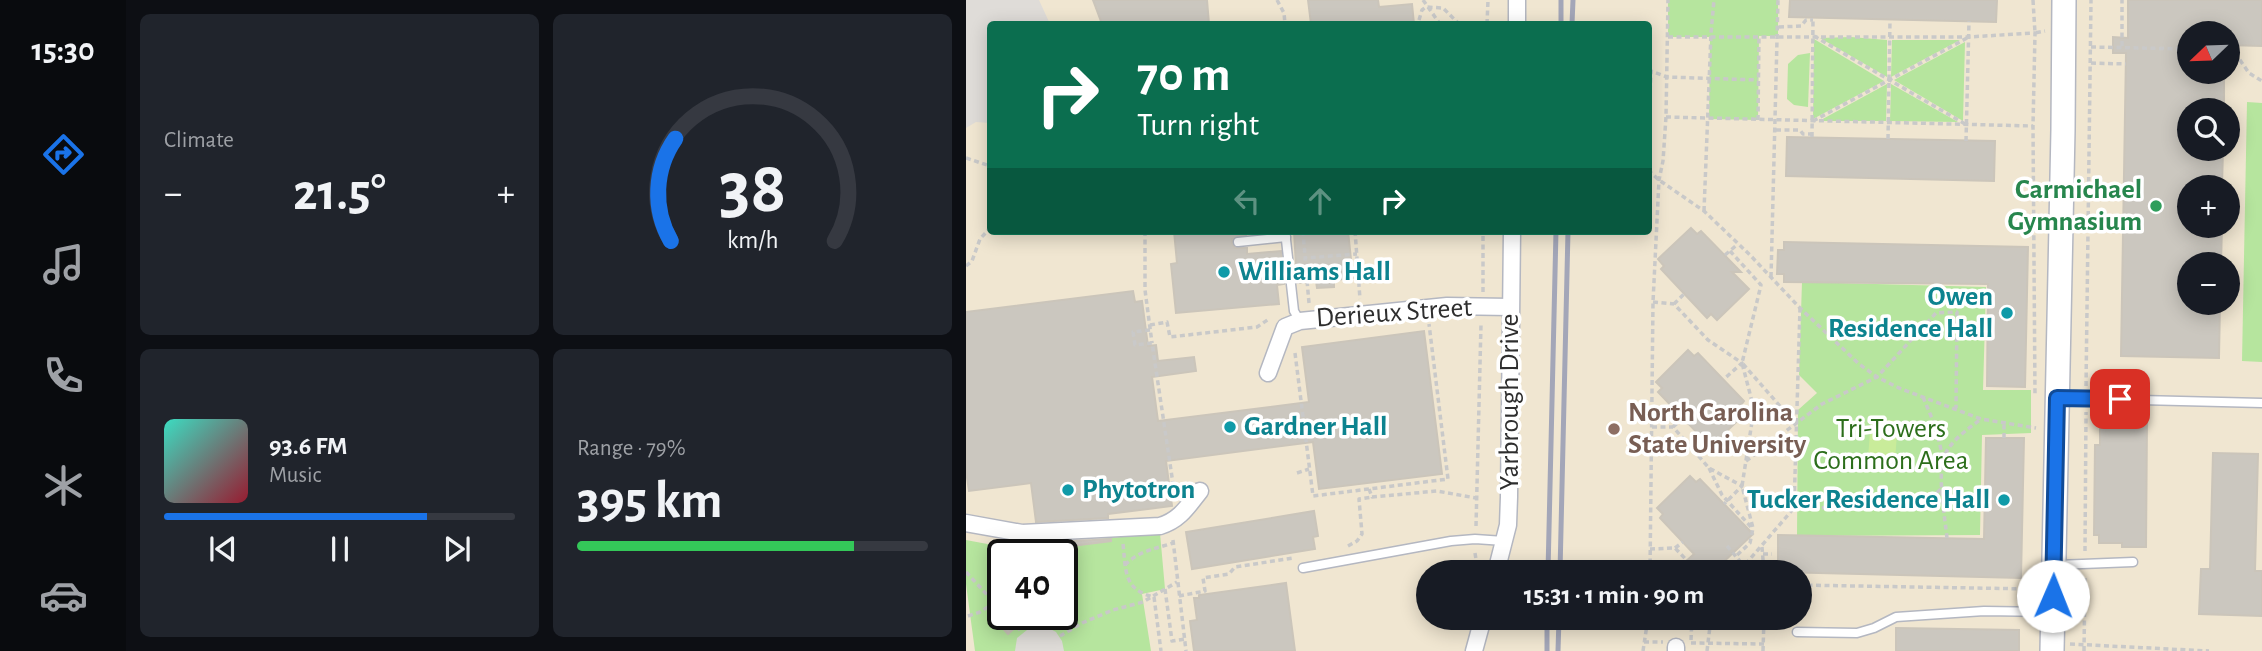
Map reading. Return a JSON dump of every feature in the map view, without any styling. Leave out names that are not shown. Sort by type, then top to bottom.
[{"type":"street","points":[[1517,0],[1517,21]]},
{"type":"street","points":[[2058,648],[2042,612],[2054,565],[2046,401],[2064,0]]},
{"type":"street","name":"Yarbrough Drive","points":[[1499,560],[1509,497],[1511,235]]},
{"type":"street","name":"Derieux Street","points":[[1268,373],[1285,327],[1295,323],[1447,306],[1510,307]]},
{"type":"street","points":[[966,523],[1022,533],[1160,526],[1173,522],[1200,491]]},
{"type":"street","points":[[1474,651],[1480,630]]},
{"type":"lane","points":[[1238,242],[1280,235]]},
{"type":"lane","points":[[1286,235],[1295,323]]},
{"type":"lane","points":[[2046,401],[2262,403]]},
{"type":"lane","points":[[1303,568],[1451,541],[1504,541]]},
{"type":"lane","points":[[2054,565],[2133,562]]},
{"type":"lane","points":[[1797,632],[1857,633],[1896,617],[1984,611],[2042,612]]},
{"type":"path","points":[[1277,0],[1285,21]]},
{"type":"path","points":[[1423,0],[1438,21]]},
{"type":"path","points":[[1487,21],[1488,0]]},
{"type":"path","points":[[1650,560],[1653,302],[1659,180],[1666,117],[1668,0]]},
{"type":"path","points":[[1704,211],[1710,37],[1714,0]]},
{"type":"path","points":[[1771,277],[1778,0]]},
{"type":"path","points":[[2033,0],[2033,126],[2046,401]]},
{"type":"path","points":[[2086,387],[2094,63],[2091,47],[2091,0]]},
{"type":"path","points":[[2122,0],[2122,46]]},
{"type":"path","points":[[1419,20],[1426,7],[1443,8],[1456,21]]},
{"type":"path","points":[[1776,130],[1800,130],[1803,134],[1812,136],[1813,19],[1805,20],[1801,26],[1779,27]]},
{"type":"path","points":[[1888,139],[1890,20]]},
{"type":"path","points":[[1966,141],[1969,22]]},
{"type":"path","points":[[1668,37],[1968,37],[2047,31]]},
{"type":"path","points":[[1812,35],[1966,125]]},
{"type":"path","points":[[1758,120],[1759,36]]},
{"type":"path","points":[[1812,122],[1968,37]]},
{"type":"path","points":[[2091,47],[2177,48]]},
{"type":"path","points":[[2240,60],[2249,73],[2262,81]]},
{"type":"path","points":[[2094,63],[2126,64]]},
{"type":"path","points":[[1652,71],[1667,76],[1758,80]]},
{"type":"path","points":[[1666,117],[2033,126]]},
{"type":"path","points":[[966,158],[987,165]]},
{"type":"path","points":[[1652,174],[1704,211],[1800,308],[1859,364],[1877,376],[1981,419],[2042,429]]},
{"type":"path","points":[[966,266],[972,261],[980,239],[987,231]]},
{"type":"path","points":[[1145,235],[1145,290],[1176,506]]},
{"type":"path","points":[[1303,235],[1310,302],[1292,332],[1313,496],[1448,479],[1429,318]]},
{"type":"path","points":[[1355,235],[1360,314]]},
{"type":"path","points":[[1476,529],[1483,235]]},
{"type":"path","points":[[1725,256],[1738,244]]},
{"type":"path","points":[[1730,251],[1761,285],[1742,363],[1754,409],[1742,486],[1753,528],[1750,543],[1736,556]]},
{"type":"path","points":[[1305,258],[1357,254]]},
{"type":"path","points":[[1772,261],[1778,261]]},
{"type":"path","points":[[1674,304],[1684,294]]},
{"type":"path","points":[[1653,302],[1674,304],[1708,340],[1742,363],[1795,423]]},
{"type":"path","points":[[1152,343],[1135,345],[1133,332],[1167,322],[1170,337],[1257,327],[1284,308],[1295,323]]},
{"type":"path","points":[[1750,560],[1794,508],[1800,308]]},
{"type":"path","points":[[1746,461],[1822,404],[1877,376],[1936,313],[1957,312],[1956,408]]},
{"type":"path","points":[[1724,379],[1742,363]]},
{"type":"path","points":[[1923,397],[1936,428],[1943,459],[1947,538]]},
{"type":"path","points":[[2084,651],[2086,410]]},
{"type":"path","points":[[2035,416],[2035,428]]},
{"type":"path","points":[[1673,428],[1683,418]]},
{"type":"path","points":[[1943,459],[1958,437],[1981,419]]},
{"type":"path","points":[[2004,423],[2004,438]]},
{"type":"path","points":[[1651,427],[1673,428],[1709,468],[1742,486]]},
{"type":"path","points":[[1709,468],[1720,497],[1753,528]]},
{"type":"path","points":[[1297,473],[1309,469]]},
{"type":"path","points":[[1725,502],[1742,486]]},
{"type":"path","points":[[1794,508],[1910,508],[1930,499],[1943,487]]},
{"type":"path","points":[[1368,489],[1372,496]]},
{"type":"path","points":[[1339,550],[1357,541],[1362,534],[1359,499],[1437,491],[1476,498]]},
{"type":"path","points":[[1121,528],[1127,576],[1134,588],[1142,594],[1154,597]]},
{"type":"path","points":[[1172,534],[1186,651],[1181,651]]},
{"type":"path","points":[[1650,549],[1675,548],[1683,542]]},
{"type":"path","points":[[1125,565],[1143,551],[1173,543]]},
{"type":"path","points":[[1727,547],[1739,560]]},
{"type":"path","points":[[1762,547],[1763,560]]},
{"type":"path","points":[[1675,548],[1686,560]]},
{"type":"path","points":[[1475,553],[1476,560]]},
{"type":"path","points":[[1763,554],[1772,554]]},
{"type":"path","points":[[1179,596],[1205,591],[1203,578],[1229,573],[1235,567],[1304,557]]},
{"type":"path","points":[[966,572],[987,595]]},
{"type":"path","points":[[1060,636],[1082,622],[1154,597],[1177,582]]},
{"type":"path","points":[[1812,585],[2031,589],[2042,612]]},
{"type":"path","points":[[1165,590],[1172,640],[1185,639]]},
{"type":"path","points":[[1154,597],[1161,651]]},
{"type":"path","points":[[968,616],[987,608]]},
{"type":"path","points":[[1643,651],[1646,630]]},
{"type":"path","points":[[1681,647],[1687,630]]},
{"type":"path","points":[[1707,651],[1709,630]]},
{"type":"path","points":[[1763,651],[1764,630]]},
{"type":"path","points":[[1707,643],[1764,644]]},
{"type":"path","points":[[2058,648],[2084,645],[2210,651]]},
{"type":"shaded area","name":"North Carolina State University","points":[[966,0],[2262,0],[2262,651],[966,651]]},
{"type":"shaded area","points":[[966,0],[1039,0],[1049,21],[987,21],[987,123],[976,122],[966,128]]},
{"type":"shaded area","points":[[1027,630],[1052,630],[1062,641],[1064,651],[1015,651],[1017,638]]},
{"type":"green space","points":[[1668,0],[1778,0],[1778,36],[1759,36],[1758,120],[1709,119],[1710,37],[1668,37]]},
{"type":"green space","points":[[1820,38],[1887,40],[1887,77]]},
{"type":"green space","points":[[1814,39],[1884,81],[1813,119]]},
{"type":"green space","points":[[1892,40],[1960,40],[1891,77]]},
{"type":"green space","points":[[1965,42],[1963,121],[1894,80]]},
{"type":"green space","points":[[1810,53],[1808,107],[1794,105],[1787,99],[1788,64],[1798,55]]},
{"type":"green space","points":[[1887,84],[1886,121],[1819,121]]},
{"type":"green space","points":[[1891,84],[1958,122],[1890,121]]},
{"type":"green space","points":[[2247,102],[2262,103],[2262,362],[2242,361]]},
{"type":"green space","name":"Tri-Towers Common Area","points":[[1802,282],[1986,287],[1983,390],[2031,390],[2031,433],[1982,435],[1980,535],[1797,536],[1798,410],[1817,393],[1799,375]]},
{"type":"green space","points":[[1871,419],[1898,421],[1894,473],[1867,471]]},
{"type":"green space","points":[[1160,533],[1165,589],[1142,594],[1151,651],[975,651],[966,584],[966,540],[987,544],[987,630],[1078,630],[1078,541]]},
{"type":"building","points":[[1093,0],[1207,0],[1209,21],[1101,21]]},
{"type":"building","points":[[1308,0],[1378,0],[1379,7],[1412,4],[1414,21],[1311,21]]},
{"type":"building","points":[[1790,0],[1997,0],[1996,22],[1789,17]]},
{"type":"building","name":"Carmichael Gymnasium","points":[[2128,0],[2262,0],[2262,46],[2240,45],[2240,21],[2177,21],[2177,84],[2224,84],[2224,98],[2177,98],[2177,161],[2223,161],[2222,175],[2177,175],[2177,238],[2222,238],[2221,252],[2177,252],[2177,315],[2220,315],[2219,358],[2121,356],[2126,53],[2113,53],[2113,37],[2128,38]]},
{"type":"building","points":[[1787,137],[1995,141],[1994,181],[1786,176]]},
{"type":"building","points":[[1691,228],[1697,234],[1701,231],[1741,272],[1732,272],[1749,289],[1717,320],[1711,314],[1707,318],[1661,269],[1664,266],[1658,259]]},
{"type":"building","name":"Williams Hall","points":[[1174,235],[1246,235],[1232,239],[1235,248],[1247,248],[1247,254],[1281,251],[1284,284],[1277,285],[1279,304],[1176,313],[1171,264],[1177,263]]},
{"type":"building","points":[[1294,235],[1348,235],[1353,278],[1334,280],[1334,287],[1317,288],[1316,281],[1297,283]]},
{"type":"building","name":"Owen Residence Hall","points":[[1784,242],[2028,247],[2025,387],[1987,386],[1988,284],[1784,282],[1784,274],[1777,274],[1778,250],[1784,250]]},
{"type":"building","points":[[1133,291],[1135,302],[1142,301],[1148,346],[1156,345],[1158,361],[1194,357],[1196,371],[1152,377],[1158,421],[1309,402],[1302,347],[1424,331],[1442,474],[1319,489],[1313,442],[1166,461],[1172,506],[1108,514],[1108,518],[1036,522],[1031,483],[969,491],[966,471],[966,312]]},
{"type":"building","points":[[1688,350],[1694,356],[1698,353],[1744,401],[1741,405],[1747,412],[1714,443],[1708,437],[1704,440],[1658,392],[1662,388],[1656,382]]},
{"type":"building","points":[[2123,416],[2145,417],[2147,420],[2146,547],[2099,543],[2099,535],[2094,535],[2095,445],[2100,445],[2100,420],[2123,420]]},
{"type":"building","name":"Tucker Residence Hall","points":[[1986,438],[2024,438],[2021,578],[1812,573],[1812,560],[1778,560],[1778,535],[1984,539]]},
{"type":"building","points":[[2213,453],[2258,454],[2255,571],[2262,571],[2262,616],[2199,614],[2201,569],[2210,569]]},
{"type":"building","points":[[1690,476],[1696,482],[1700,479],[1753,534],[1726,560],[1687,560],[1694,554],[1660,518],[1663,514],[1657,508]]},
{"type":"building","points":[[1314,511],[1318,536],[1313,537],[1315,549],[1192,569],[1186,532]]},
{"type":"building","points":[[1111,539],[1078,545],[1078,541]]},
{"type":"building","points":[[1286,583],[1295,651],[1194,651],[1190,621],[1197,620],[1194,598],[1199,598],[1199,595]]},
{"type":"building","points":[[1896,628],[2019,630],[2019,651],[1896,651]]},
{"type":"railway","points":[[1561,0],[1561,21]]},
{"type":"railway","points":[[1572,21],[1573,0]]},
{"type":"railway","points":[[1548,560],[1556,235]]},
{"type":"railway","points":[[1560,560],[1568,235]]},
{"type":"railway","points":[[1547,630],[1547,651]]},
{"type":"railway","points":[[1558,651],[1559,630]]},
{"type":"place","name":"Carmichael Gymnasium","points":[[2156,206]]},
{"type":"place","name":"Williams Hall","points":[[1224,272]]},
{"type":"place","name":"Owen Residence Hall","points":[[2007,313]]},
{"type":"place","name":"Gardner Hall","points":[[1230,427]]},
{"type":"place","name":"North Carolina State University","points":[[1614,429]]},
{"type":"place","name":"Phytotron","points":[[1068,490]]},
{"type":"place","name":"Tucker Residence Hall","points":[[2004,500]]},
{"type":"route","points":[[2053,596],[2057,398],[2120,399]]}]
